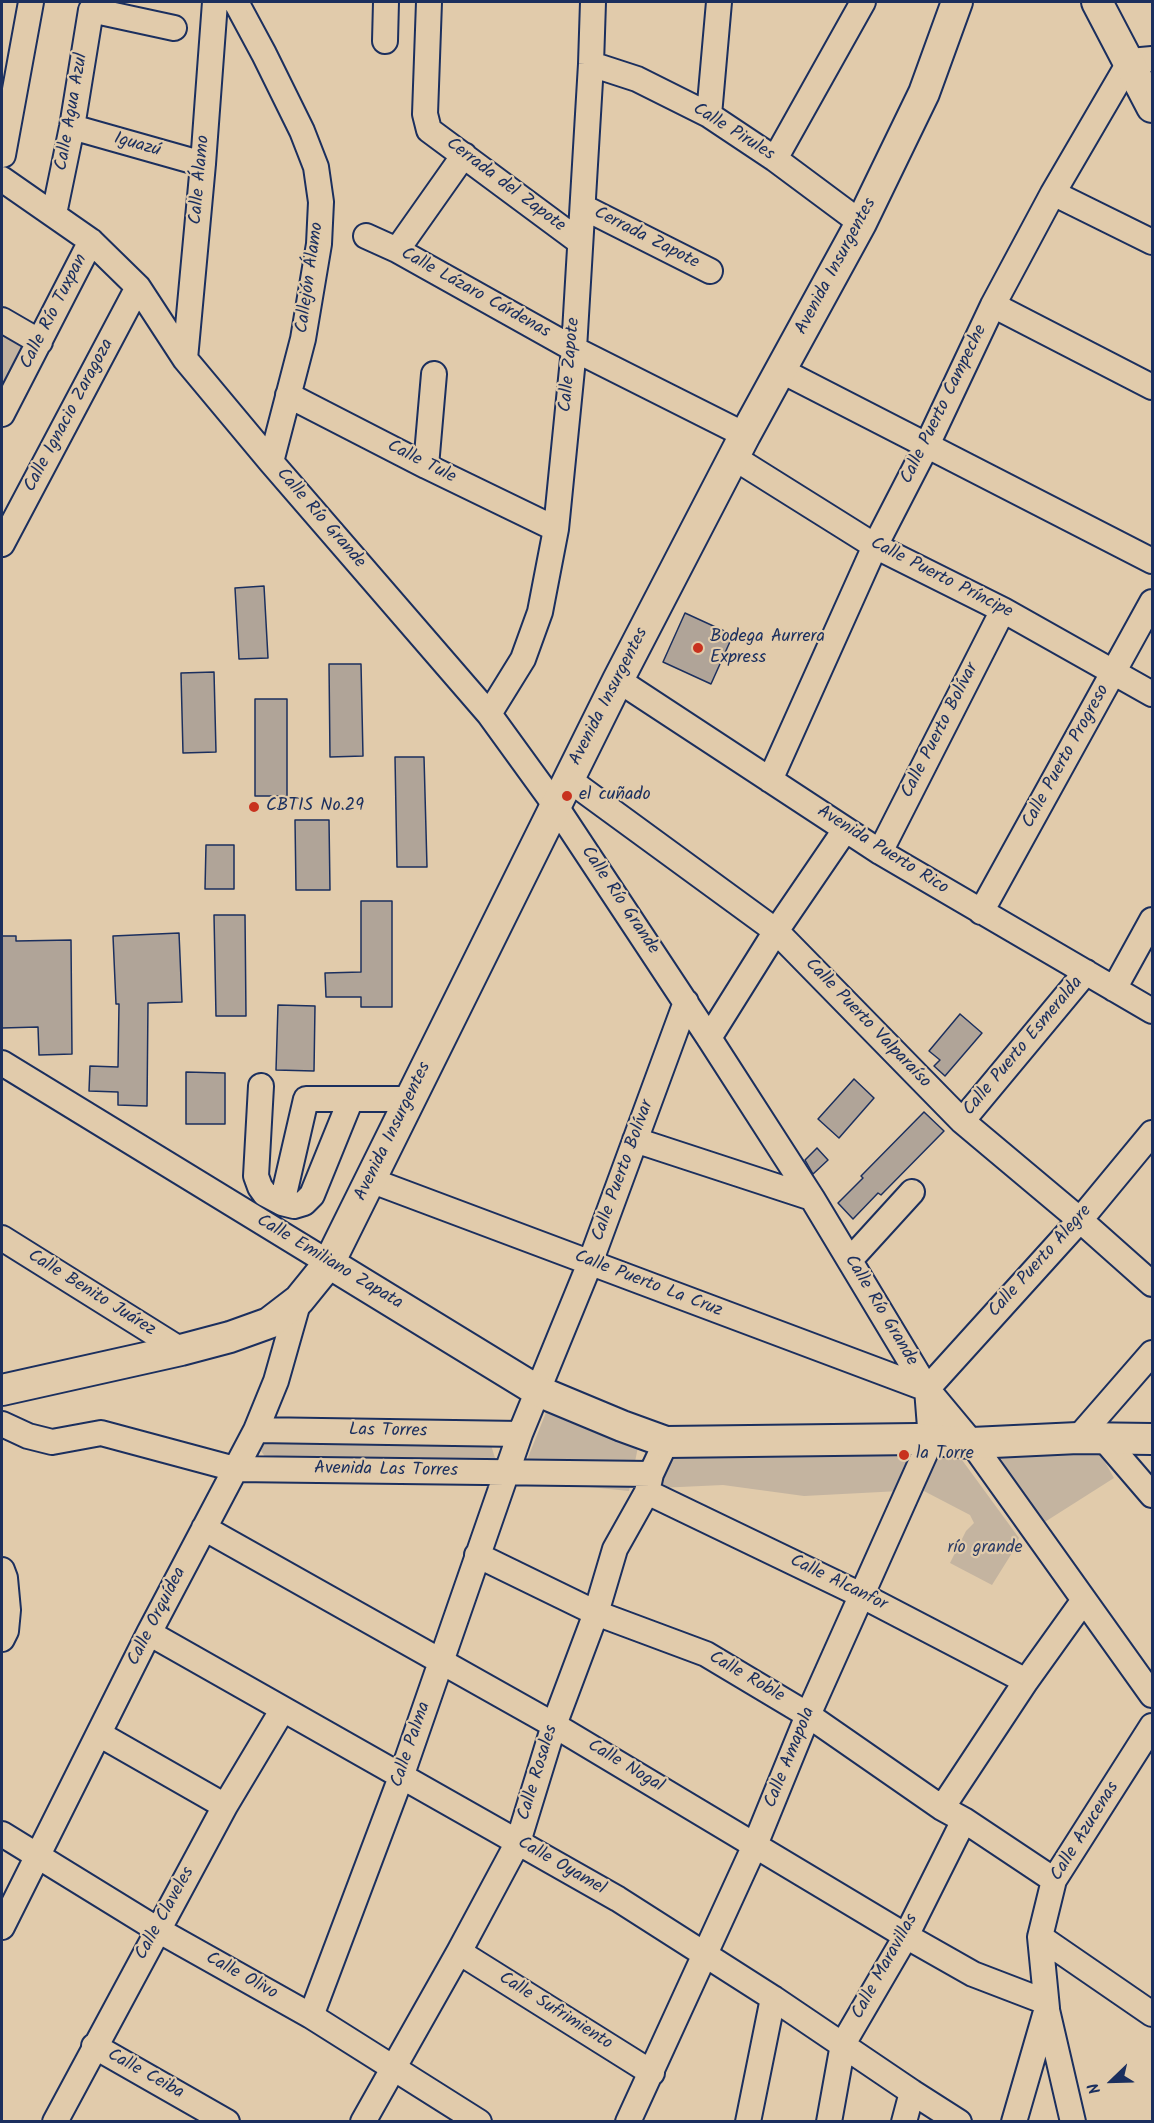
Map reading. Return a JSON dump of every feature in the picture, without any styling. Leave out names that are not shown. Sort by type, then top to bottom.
[{"type":"main road","name":"Avenida Insurgentes","points":[[2,1390],[181,1350],[230,1337],[269,1323],[299,1300],[329,1263],[618,680],[739,446],[861,223],[924,93],[957,2]]},
{"type":"main road","points":[[1096,2],[1141,60],[1152,107]]},
{"type":"main road","name":"Calle Emiliano Zapata","points":[[329,1263],[538,1391],[666,1442]]},
{"type":"main road","points":[[666,1442],[930,1440],[972,1443],[1091,1438],[1152,1439]]},
{"type":"street","points":[[3,155],[10,62],[30,2]]},
{"type":"street","name":"Calle Álamo","points":[[185,359],[215,2]]},
{"type":"street","name":"Callejón Álamo","points":[[236,2],[302,131],[316,167],[321,202],[319,244],[303,339],[271,462]]},
{"type":"street","points":[[385,41],[386,2]]},
{"type":"street","name":"Cerrada del Zapote","points":[[429,2],[425,114],[429,129],[580,242]]},
{"type":"street","name":"Calle Zapote","points":[[489,714],[522,659],[540,612],[556,529],[573,349],[583,207],[593,2]]},
{"type":"street","points":[[709,115],[719,2]]},
{"type":"street","points":[[775,159],[863,2]]},
{"type":"street","name":"Calle Agua Azul","points":[[54,214],[72,127],[91,10],[174,28]]},
{"type":"street","name":"Calle Puerto Campeche","points":[[770,780],[876,546],[927,445],[993,304],[1053,193],[1141,60]]},
{"type":"street","name":"Calle Pirules","points":[[591,64],[637,79],[709,115],[775,159],[861,223]]},
{"type":"street","name":"Iguazú","points":[[72,127],[203,164]]},
{"type":"street","points":[[397,250],[464,155]]},
{"type":"street","name":"Calle Río Grande","points":[[2,179],[91,241],[138,287],[185,359],[271,462],[489,714],[562,792],[686,1002],[812,1198],[927,1389],[972,1443],[1152,1695]]},
{"type":"street","points":[[1053,193],[1152,242]]},
{"type":"street","name":"Cerrada Zapote","points":[[583,207],[710,272]]},
{"type":"street","name":"Calle Lázaro Cárdenas","points":[[366,236],[397,250],[573,349],[739,446]]},
{"type":"street","name":"Calle Río Tuxpan","points":[[2,414],[91,241]]},
{"type":"street","name":"Calle Ignacio Zaragoza","points":[[2,544],[138,287]]},
{"type":"street","points":[[993,304],[1152,387]]},
{"type":"street","points":[[2,320],[40,342]]},
{"type":"street","points":[[782,371],[1152,561]]},
{"type":"street","points":[[426,466],[434,374]]},
{"type":"street","name":"Calle Tule","points":[[288,395],[556,529]]},
{"type":"street","name":"Calle Puerto Príncipe","points":[[739,446],[876,546],[1003,610],[1152,694]]},
{"type":"street","name":"Calle Puerto Progreso","points":[[981,912],[1152,602]]},
{"type":"street","name":"Calle Puerto Bolívar","points":[[880,852],[1003,610]]},
{"type":"street","name":"Avenida Puerto Rico","points":[[618,680],[880,852],[1152,1011]]},
{"type":"street","name":"Calle Puerto Valparaíso","points":[[562,792],[776,931],[962,1121],[1152,1284]]},
{"type":"street","points":[[709,1038],[776,931],[845,830]]},
{"type":"street","name":"Calle Puerto Esmeralda","points":[[1113,989],[1152,920]]},
{"type":"street","name":"Calle Puerto Esmeralda","points":[[962,1121],[1086,972]]},
{"type":"street","name":"Calle Puerto Bolívar","points":[[507,1472],[520,1434],[590,1263],[686,1002]]},
{"type":"street","name":"Calle Emiliano Zapata","points":[[2,1064],[329,1263]]},
{"type":"street","points":[[261,1086],[256,1176],[265,1194],[282,1203],[294,1206],[304,1203],[312,1195],[351,1099]]},
{"type":"street","points":[[282,1203],[306,1099],[409,1099]]},
{"type":"street","name":"Calle Puerto Alegre","points":[[927,1389],[1080,1220],[1152,1133]]},
{"type":"street","points":[[635,1140],[812,1198]]},
{"type":"street","name":"Calle Puerto La Cruz","points":[[370,1180],[927,1389]]},
{"type":"street","points":[[850,1260],[912,1192]]},
{"type":"street","name":"Calle Benito Juárez","points":[[2,1238],[181,1350]]},
{"type":"street","name":"Calle Orquídea","points":[[2,1927],[149,1633],[256,1430],[276,1381],[299,1300]]},
{"type":"street","points":[[1152,1353],[1091,1438],[1152,1495]]},
{"type":"street","name":"Calle Amapola","points":[[628,2121],[755,1845],[808,1714],[930,1440],[927,1389]]},
{"type":"street","name":"Avenida Las Torres","points":[[2,1424],[28,1436],[52,1442],[101,1433],[235,1469],[507,1472],[649,1483]]},
{"type":"street","name":"Las Torres","points":[[256,1430],[520,1434]]},
{"type":"street","name":"Calle Rosales","points":[[363,2121],[459,1952],[518,1842],[554,1725],[596,1613],[615,1549],[649,1483],[666,1442]]},
{"type":"street","name":"Calle Palma","points":[[311,2016],[401,1777],[507,1472]]},
{"type":"street","name":"Calle Alcanfor","points":[[649,1483],[1026,1681]]},
{"type":"street","name":"Calle Nogal","points":[[204,1528],[554,1725],[973,1974],[1047,2005]]},
{"type":"street","name":"Calle Roble","points":[[477,1555],[596,1613],[706,1654],[808,1714],[942,1808],[964,1820],[1053,1880]]},
{"type":"street","points":[[2,1570],[8,1610],[6,1631],[2,1639]]},
{"type":"street","points":[[942,1808],[1026,1681],[1084,1600]]},
{"type":"street","name":"Calle Oyamel","points":[[149,1633],[618,1899],[959,2121]]},
{"type":"street","name":"Calle Claveles","points":[[55,2121],[225,1806],[283,1709]]},
{"type":"street","name":"Calle Azucenas","points":[[1014,2121],[1047,2005],[1040,1937],[1053,1880],[1152,1726]]},
{"type":"street","points":[[99,1734],[225,1806]]},
{"type":"street","name":"Calle Maravillas","points":[[829,2121],[843,2044],[906,1936],[964,1820]]},
{"type":"street","name":"Calle Olivo","points":[[2,1834],[158,1930],[311,2016],[479,2121]]},
{"type":"street","points":[[1040,1937],[1152,2014]]},
{"type":"street","name":"Calle Sufrimiento","points":[[459,1952],[652,2073]]},
{"type":"street","points":[[748,2121],[773,1998]]},
{"type":"street","points":[[1047,2005],[1073,2121]]},
{"type":"street","name":"Calle Ceiba","points":[[94,2046],[228,2121]]},
{"type":"street","points":[[904,2121],[912,2092]]},
{"type":"green space","points":[[2,330],[30,346],[2,395]]},
{"type":"green space","points":[[547,1410],[638,1447],[629,1491],[519,1480]]},
{"type":"green space","points":[[266,1439],[491,1445],[495,1458],[484,1464],[266,1458],[261,1451]]},
{"type":"green space","points":[[915,1443],[900,1491],[804,1496],[723,1485],[658,1488],[668,1451]]},
{"type":"green space","points":[[1096,1446],[1114,1478],[1040,1525],[997,1451]]},
{"type":"green space","name":"río grande","points":[[954,1449],[1019,1538],[992,1585],[950,1563],[966,1531],[974,1523],[970,1515],[922,1490],[938,1453]]},
{"type":"building","points":[[264,586],[268,658],[239,659],[235,588]]},
{"type":"building","name":"Bodega Aurrera Express","points":[[685,613],[733,635],[711,684],[663,662]]},
{"type":"building","points":[[329,664],[361,664],[363,756],[330,757]]},
{"type":"building","points":[[214,672],[216,752],[183,753],[181,673]]},
{"type":"building","points":[[255,699],[287,699],[287,796],[255,796]]},
{"type":"building","points":[[395,757],[424,757],[427,867],[397,867]]},
{"type":"building","points":[[295,820],[329,820],[330,890],[296,890]]},
{"type":"building","points":[[206,845],[234,845],[234,889],[205,889]]},
{"type":"building","points":[[361,901],[392,901],[392,1007],[361,1007],[361,997],[326,997],[325,973],[361,972]]},
{"type":"building","points":[[214,915],[245,915],[246,1016],[216,1016]]},
{"type":"building","points":[[179,933],[182,1002],[148,1003],[147,1106],[118,1105],[118,1092],[89,1091],[90,1066],[118,1067],[119,1004],[116,1004],[113,936]]},
{"type":"building","points":[[2,936],[16,936],[16,941],[71,940],[72,1054],[39,1055],[38,1027],[2,1028]]},
{"type":"building","points":[[278,1005],[315,1006],[314,1071],[276,1070]]},
{"type":"building","points":[[960,1014],[982,1033],[945,1076],[934,1066],[940,1060],[929,1051]]},
{"type":"building","points":[[186,1072],[225,1073],[225,1124],[186,1124]]},
{"type":"building","points":[[854,1079],[874,1098],[839,1138],[818,1119]]},
{"type":"building","points":[[924,1112],[944,1131],[881,1195],[878,1193],[853,1219],[838,1203],[863,1178],[861,1176]]},
{"type":"building","points":[[817,1148],[828,1160],[813,1174],[805,1160]]},
{"type":"place","name":"Bodega Aurrera Express","points":[[698,648]]},
{"type":"place","name":"el cuñado","points":[[567,796]]},
{"type":"place","name":"CBTIS No.29","points":[[254,807]]},
{"type":"place","name":"la Torre","points":[[904,1455]]}]
